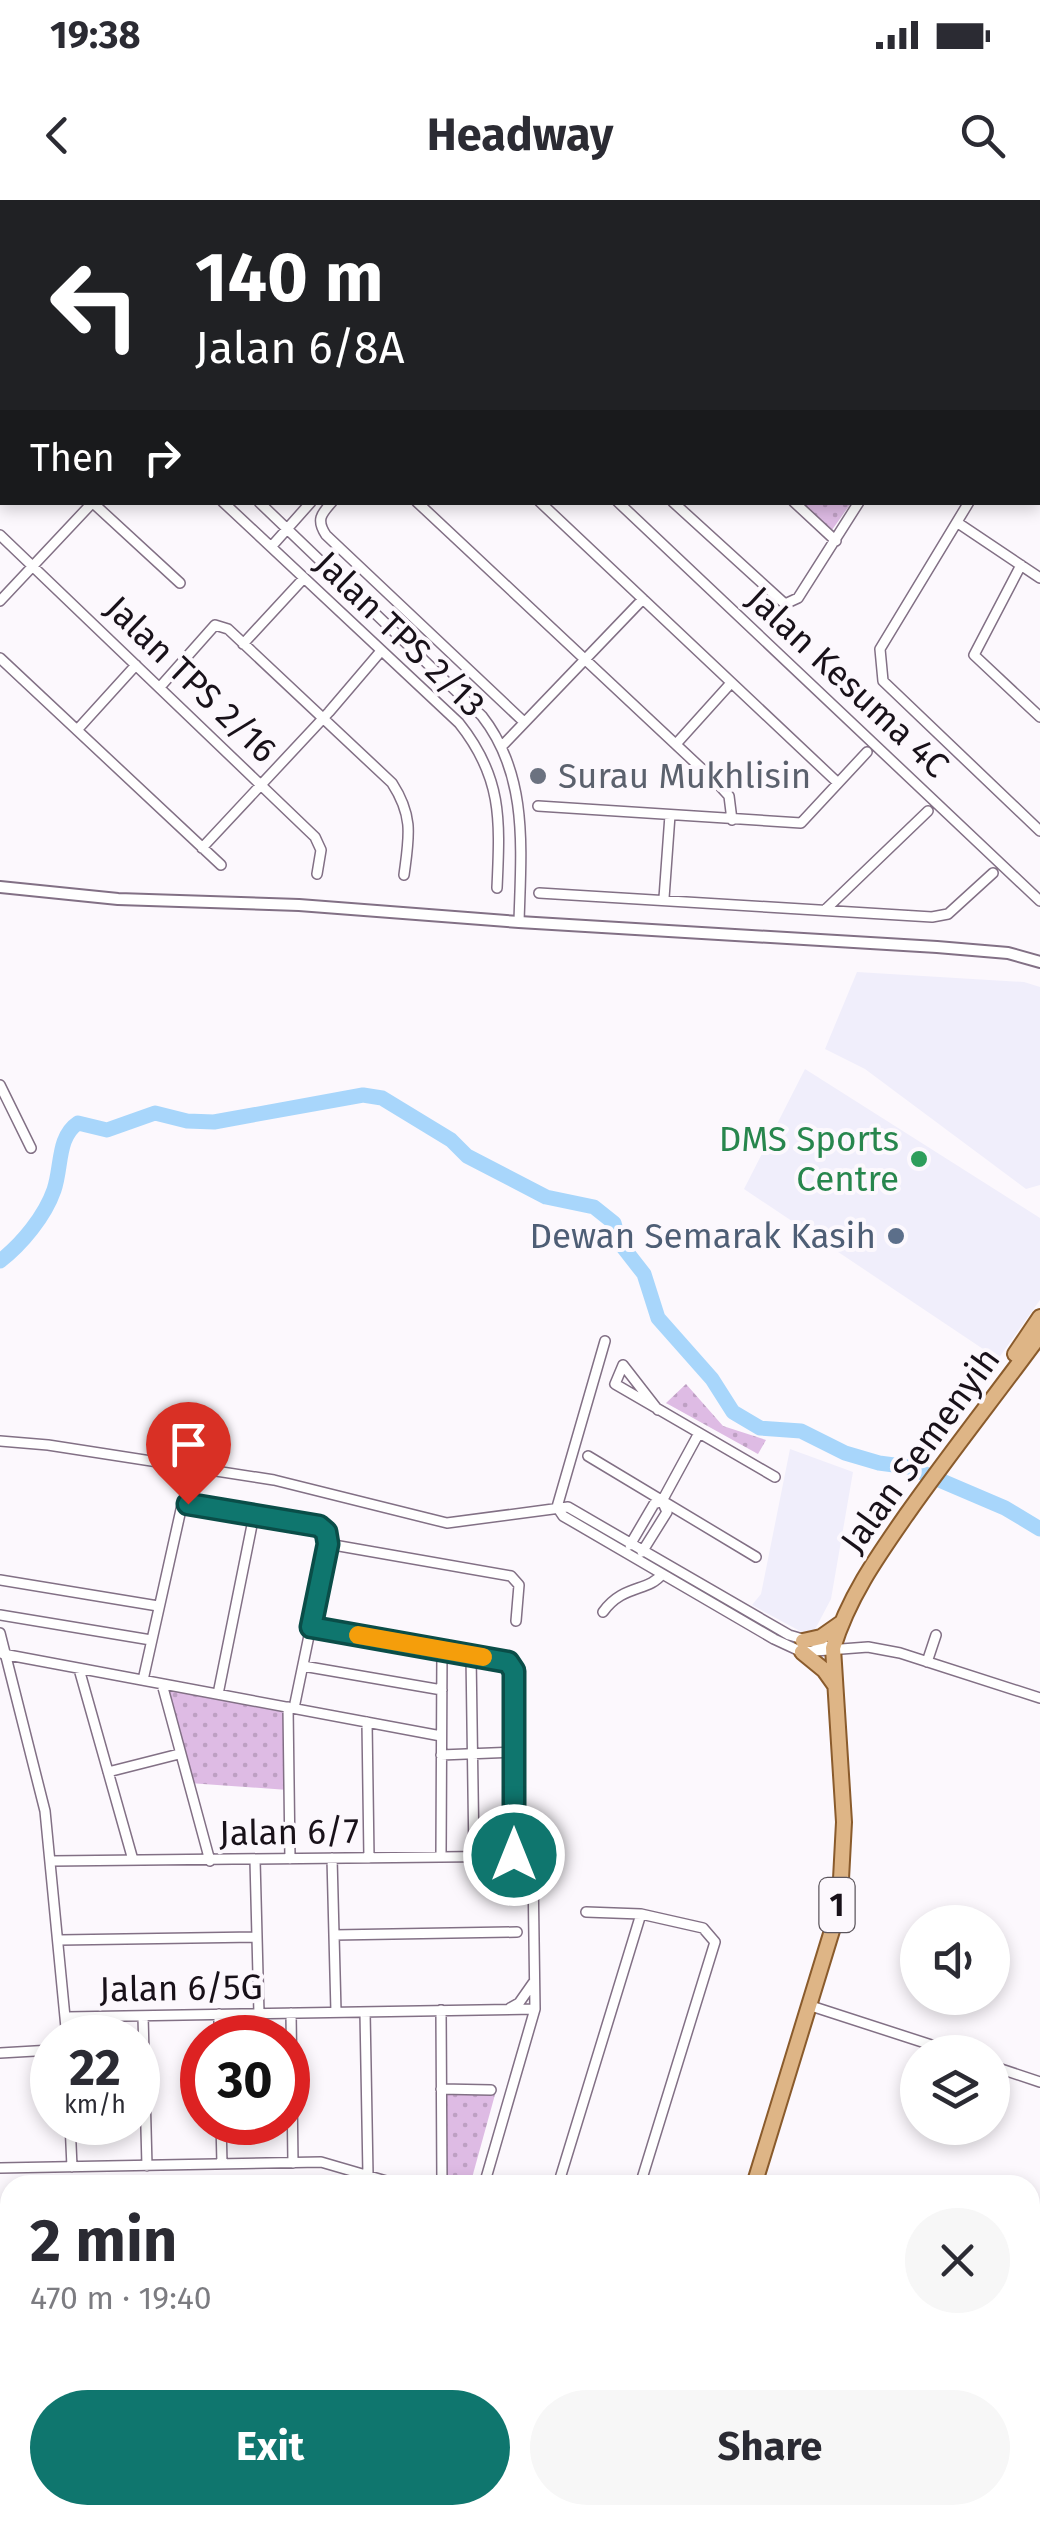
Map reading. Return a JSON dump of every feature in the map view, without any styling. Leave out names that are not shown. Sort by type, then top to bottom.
[{"type":"main road","points":[[970,1427],[1040,1317]]},
{"type":"main road","name":"Jalan Semenyih","points":[[757,2175],[834,1924],[841,1879],[844,1822],[835,1685],[842,1623],[872,1564],[1040,1335]]},
{"type":"main road","name":"Jalan Semenyih","points":[[837,1709],[837,1648],[851,1602]]},
{"type":"main road","points":[[835,1685],[802,1646],[842,1623]]},
{"type":"street","points":[[0,601],[90,505]]},
{"type":"street","points":[[94,505],[180,584]]},
{"type":"street","name":"Jalan TPS 2/13","points":[[226,505],[458,723],[485,763],[497,795],[497,888]]},
{"type":"street","points":[[262,505],[482,716],[502,746],[520,809],[519,922]]},
{"type":"street","points":[[270,548],[308,505]]},
{"type":"street","points":[[329,505],[320,521],[326,534],[524,722]]},
{"type":"street","points":[[419,505],[729,796],[732,820]]},
{"type":"street","points":[[543,505],[838,783]]},
{"type":"street","name":"Jalan Kesuma 4C","points":[[621,505],[1040,901]]},
{"type":"street","points":[[675,505],[785,604],[798,598],[857,505]]},
{"type":"street","points":[[797,505],[836,541]]},
{"type":"street","points":[[967,505],[880,649],[883,680],[1040,830]]},
{"type":"street","points":[[958,522],[1040,578]]},
{"type":"street","name":"Jalan TPS 2/16","points":[[0,535],[315,838],[321,850],[317,874]]},
{"type":"street","points":[[1021,565],[974,655],[1040,717]]},
{"type":"street","points":[[243,644],[304,578]]},
{"type":"street","points":[[502,746],[643,599]]},
{"type":"street","points":[[160,687],[215,625],[228,630],[392,783],[405,803],[410,826],[404,875]]},
{"type":"street","points":[[202,848],[381,651]]},
{"type":"street","points":[[0,658],[221,866]]},
{"type":"street","points":[[77,730],[136,665]]},
{"type":"street","points":[[676,744],[731,682]]},
{"type":"street","points":[[538,806],[801,823],[866,752]]},
{"type":"street","points":[[826,910],[928,810]]},
{"type":"street","points":[[664,898],[670,815]]},
{"type":"street","points":[[539,893],[932,916],[948,914],[992,872]]},
{"type":"street","points":[[0,886],[118,899],[299,905],[937,947],[1008,953],[1040,962]]},
{"type":"street","points":[[0,1085],[31,1148]]},
{"type":"street","points":[[605,1340],[557,1507],[563,1516],[629,1548],[802,1646]]},
{"type":"street","points":[[658,1410],[622,1364],[615,1384],[658,1410],[775,1477]]},
{"type":"street","points":[[629,1548],[654,1504],[662,1501],[699,1433]]},
{"type":"street","points":[[0,1441],[274,1480],[447,1523],[557,1507]]},
{"type":"street","points":[[588,1456],[756,1557]]},
{"type":"street","points":[[640,1555],[666,1512],[662,1501]]},
{"type":"street","points":[[143,1680],[182,1505],[319,1526],[326,1532],[328,1544],[291,1708],[290,1859]]},
{"type":"street","points":[[218,1694],[254,1514]]},
{"type":"street","points":[[328,1544],[511,1576],[518,1585],[516,1621]]},
{"type":"street","points":[[640,1555],[662,1574],[774,1639],[802,1646],[868,1647],[1040,1698]]},
{"type":"street","points":[[603,1612],[613,1598],[656,1581],[662,1574]]},
{"type":"street","points":[[0,1580],[158,1606]]},
{"type":"street","points":[[0,1615],[152,1640]]},
{"type":"street","points":[[311,1627],[508,1662],[514,1671],[514,1855]]},
{"type":"street","name":"Jalan 6/5G","points":[[0,1632],[45,1812],[67,2015]]},
{"type":"street","points":[[927,1662],[936,1635]]},
{"type":"street","points":[[441,1856],[442,1650]]},
{"type":"street","points":[[3,1654],[442,1736]]},
{"type":"street","points":[[471,1655],[474,1856]]},
{"type":"street","points":[[302,1666],[442,1690]]},
{"type":"street","points":[[79,1669],[134,1860]]},
{"type":"street","points":[[162,1684],[210,1861]]},
{"type":"street","points":[[367,1722],[368,1858]]},
{"type":"street","points":[[442,1755],[514,1752]]},
{"type":"street","points":[[108,1772],[179,1754]]},
{"type":"street","name":"Jalan 6/7","points":[[52,1862],[528,1856],[533,1870],[534,1980]]},
{"type":"street","points":[[332,1858],[336,2012]]},
{"type":"street","points":[[255,1860],[259,2014]]},
{"type":"street","points":[[586,1912],[641,1914],[703,1928],[714,1942],[643,2175]]},
{"type":"street","points":[[561,2175],[641,1914]]},
{"type":"street","points":[[334,1936],[517,1932]]},
{"type":"street","points":[[60,1940],[257,1937]]},
{"type":"street","points":[[486,2175],[528,2039],[535,2008],[534,1980]]},
{"type":"street","points":[[528,2039],[525,2024],[508,2009],[520,2003],[534,1980]]},
{"type":"street","points":[[808,2004],[902,2035]]},
{"type":"street","name":"Jalan 6/5G","points":[[160,2016],[535,2008]]},
{"type":"street","points":[[440,2010],[442,2175]]},
{"type":"street","points":[[0,2168],[322,2162],[368,2175],[365,2012]]},
{"type":"street","points":[[290,2013],[293,2163]]},
{"type":"street","points":[[0,2053],[30,2051]]},
{"type":"street","points":[[1010,2072],[1040,2082]]},
{"type":"street","points":[[441,2090],[491,2090]]},
{"type":"street","points":[[71,2145],[72,2167]]},
{"type":"street","points":[[146,2145],[146,2166]]},
{"type":"street","points":[[222,2145],[222,2164]]},
{"type":"shaded area","points":[[805,505],[850,505],[832,530]]},
{"type":"shaded area","points":[[857,972],[1024,982],[1040,987],[1040,1185],[1026,1189],[865,1069],[825,1049]]},
{"type":"shaded area","points":[[805,1069],[1040,1218],[1040,1300],[998,1359],[744,1189]]},
{"type":"shaded area","points":[[686,1384],[723,1426],[766,1440],[758,1454],[666,1403]]},
{"type":"shaded area","points":[[790,1449],[853,1472],[831,1599],[811,1637],[752,1605],[761,1594]]},
{"type":"shaded area","points":[[164,1686],[287,1708],[288,1790],[189,1783]]},
{"type":"shaded area","points":[[496,2091],[473,2175],[446,2175],[444,2092]]},
{"type":"waterway","points":[[0,1261],[45,1210],[54,1190],[63,1144],[78,1123],[107,1130],[155,1113],[187,1121],[214,1122],[363,1095],[382,1098],[451,1140],[467,1156],[546,1197],[594,1207],[614,1223],[619,1242],[644,1274],[658,1318],[712,1379],[733,1412],[760,1428],[801,1431],[845,1453],[909,1467],[1005,1508],[1040,1529]]},
{"type":"slow traffic","points":[[358,1635],[483,1657]]},
{"type":"place","name":"Surau Mukhlisin","points":[[538,776]]},
{"type":"place","name":"DMS Sports Centre","points":[[919,1159]]},
{"type":"place","name":"Dewan Semarak Kasih","points":[[896,1236]]},
{"type":"route","points":[[188,1504],[319,1526],[326,1532],[328,1544],[311,1627],[508,1662],[514,1671],[514,1855]]}]
